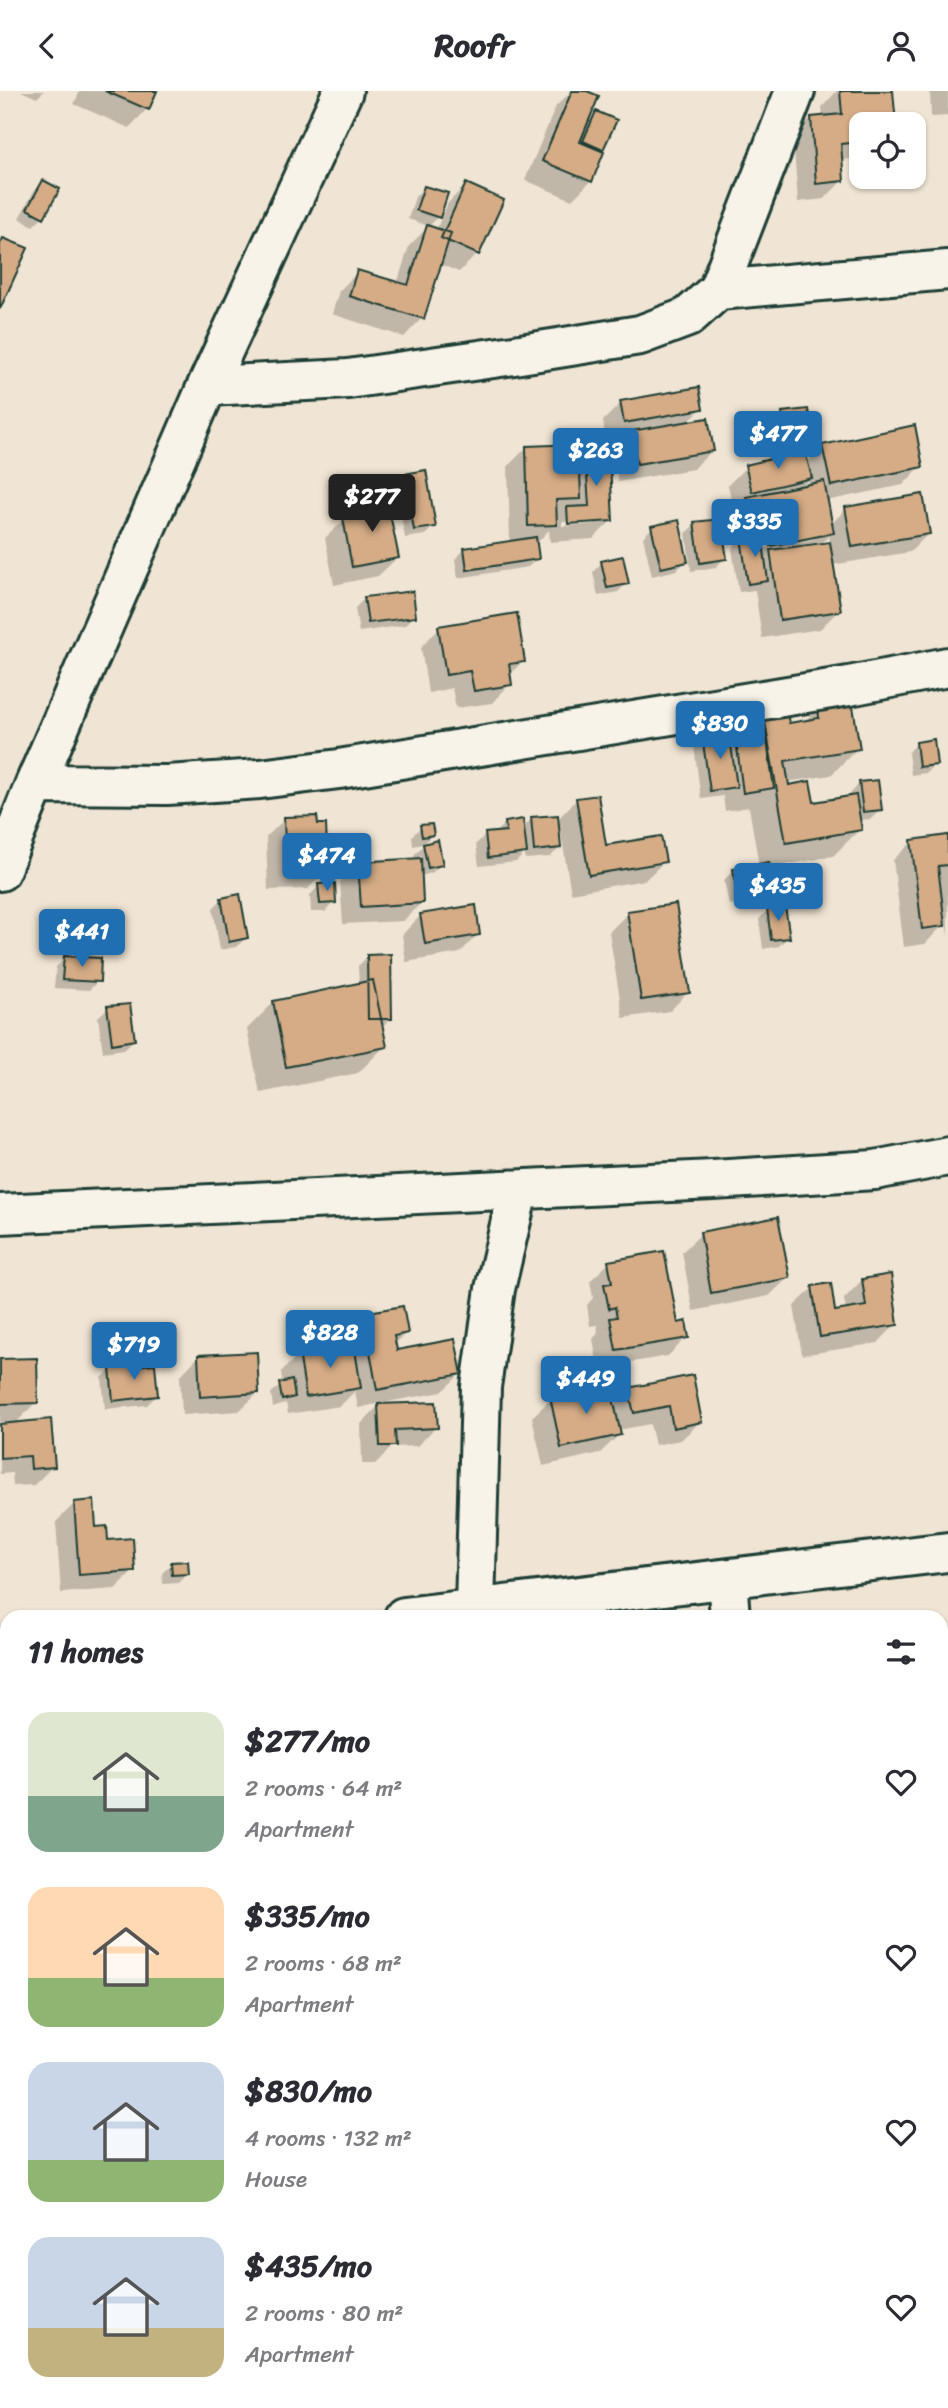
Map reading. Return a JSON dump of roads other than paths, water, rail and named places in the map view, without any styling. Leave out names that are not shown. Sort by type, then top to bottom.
[{"type":"street","points":[[0,871],[207,386],[343,91]]},
{"type":"street","points":[[207,386],[348,379],[640,335],[688,317],[718,290],[795,91]]},
{"type":"street","points":[[718,290],[948,270]]},
{"type":"street","points":[[35,784],[167,785],[260,779],[339,769],[849,686],[948,667]]},
{"type":"street","points":[[0,1214],[518,1191],[875,1170],[948,1156]]},
{"type":"street","points":[[475,1608],[481,1387],[495,1289],[518,1191]]},
{"type":"street","points":[[459,1610],[948,1552]]},
{"type":"street","points":[[727,1579],[729,1610]]}]
